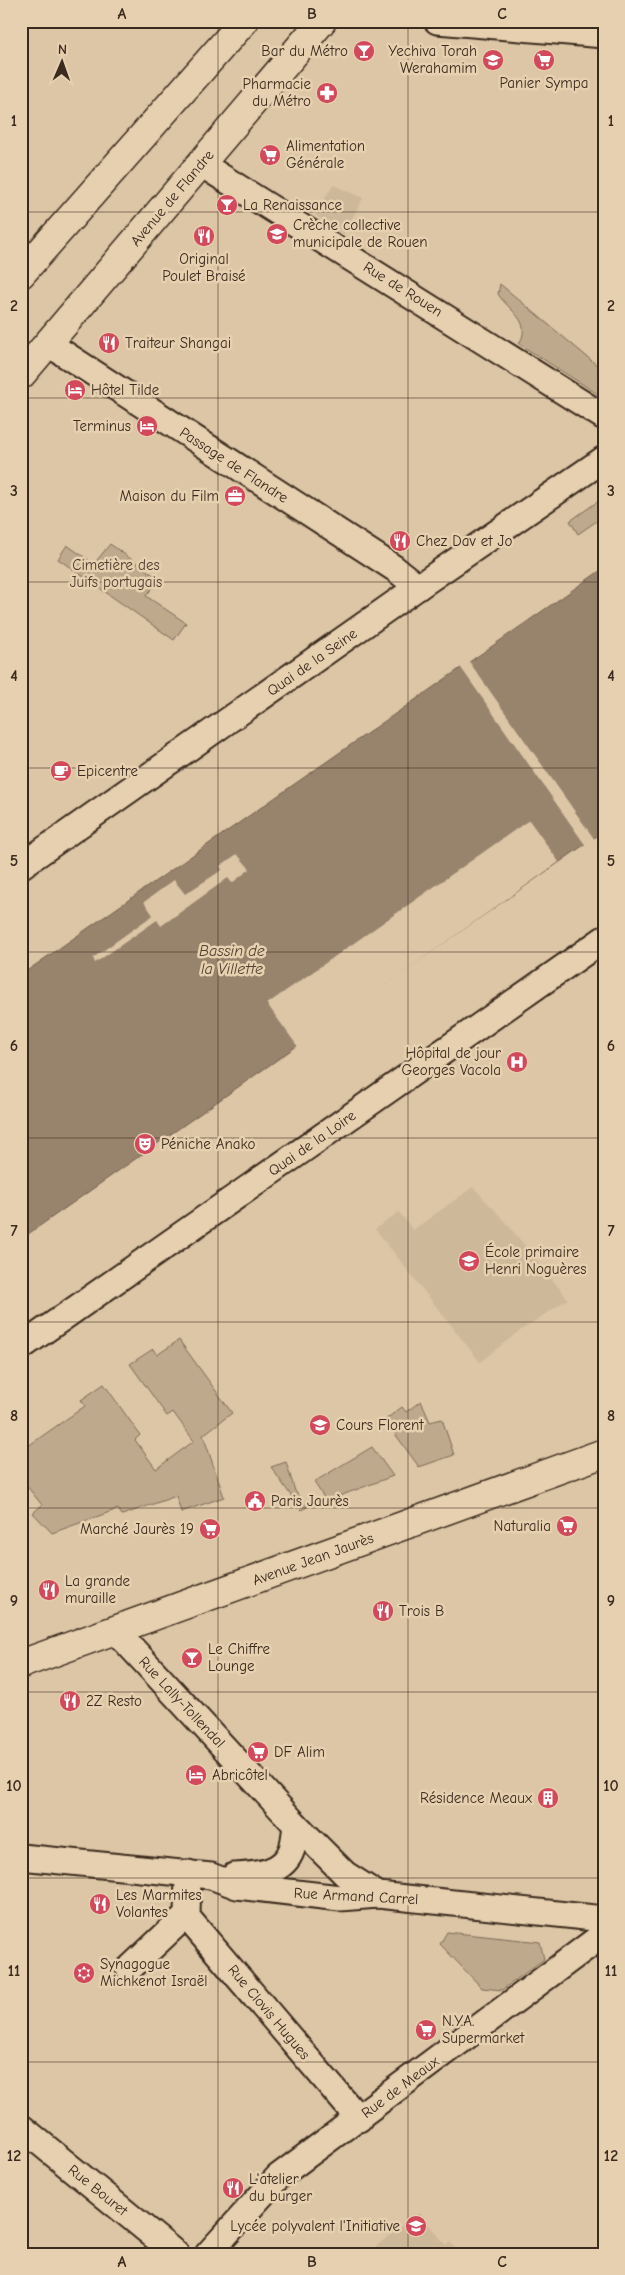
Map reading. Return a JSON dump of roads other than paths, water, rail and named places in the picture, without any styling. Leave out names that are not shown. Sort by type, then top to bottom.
[{"type":"main road","points":[[21,274],[244,21]]},
{"type":"main road","name":"Avenue de Flandre","points":[[21,376],[322,21]]},
{"type":"main road","name":"Avenue Jean Jaurès","points":[[21,1664],[604,1453]]},
{"type":"street","points":[[437,21],[604,35]]},
{"type":"street","name":"Rue de Rouen","points":[[201,164],[604,416]]},
{"type":"street","name":"Passage de Flandre","points":[[48,344],[394,568],[418,587]]},
{"type":"street","name":"Quai de la Seine","points":[[21,866],[418,587],[604,459]]},
{"type":"street","name":"Quai de la Loire","points":[[21,1347],[604,939]]},
{"type":"street","name":"Rue Lally-Tollendal","points":[[116,1631],[296,1825],[345,1874],[378,1895]]},
{"type":"street","points":[[129,1969],[182,1919],[187,1917],[200,1875],[253,1875],[279,1867],[292,1850],[296,1825]]},
{"type":"street","name":"Rue Armand Carrel","points":[[21,1856],[200,1875],[237,1886],[312,1895],[340,1898],[378,1895],[604,1919]]},
{"type":"street","name":"Rue Clovis Hugues","points":[[187,1917],[359,2118]]},
{"type":"street","name":"Rue de Meaux","points":[[208,2254],[278,2177],[604,1934]]},
{"type":"street","name":"Rue Bouret","points":[[21,2127],[176,2254]]},
{"type":"water","name":"Bassin de la Villette","points":[[604,568],[604,831],[21,1239],[21,975]]},
{"type":"place","name":"Bar du Métro","points":[[364,51]]},
{"type":"place","name":"Yechiva Torah Werahamim","points":[[493,60]]},
{"type":"place","name":"Panier Sympa","points":[[544,60]]},
{"type":"place","name":"Pharmacie du Métro","points":[[327,93]]},
{"type":"place","name":"Alimentation Générale","points":[[270,155]]},
{"type":"place","name":"La Renaissance","points":[[227,205]]},
{"type":"place","name":"Crèche collective municipale de Rouen","points":[[277,234]]},
{"type":"place","name":"Original Poulet Braisé","points":[[204,236]]},
{"type":"place","name":"Traiteur Shangai","points":[[109,343]]},
{"type":"place","name":"Hôtel Tilde","points":[[75,390]]},
{"type":"place","name":"Terminus","points":[[147,426]]},
{"type":"place","name":"Maison du Film","points":[[235,496]]},
{"type":"place","name":"Chez Dav et Jo","points":[[400,541]]},
{"type":"place","name":"Epicentre","points":[[61,771]]},
{"type":"place","name":"Hôpital de jour Georges Vacola","points":[[517,1062]]},
{"type":"place","name":"Péniche Anako","points":[[145,1144]]},
{"type":"place","name":"École primaire Henri Noguères","points":[[469,1261]]},
{"type":"place","name":"Cours Florent","points":[[320,1425]]},
{"type":"place","name":"Paris Jaurès","points":[[255,1501]]},
{"type":"place","name":"Naturalia","points":[[567,1526]]},
{"type":"place","name":"Marché Jaurès 19","points":[[210,1529]]},
{"type":"place","name":"La grande muraille","points":[[49,1590]]},
{"type":"place","name":"Trois B","points":[[383,1611]]},
{"type":"place","name":"Le Chiffre Lounge","points":[[192,1658]]},
{"type":"place","name":"2Z Resto","points":[[70,1701]]},
{"type":"place","name":"DF Alim","points":[[258,1752]]},
{"type":"place","name":"Abricôtel","points":[[196,1775]]},
{"type":"place","name":"Résidence Meaux","points":[[548,1798]]},
{"type":"place","name":"Les Marmites Volantes","points":[[100,1904]]},
{"type":"place","name":"Synagogue Michkenot Israël","points":[[84,1973]]},
{"type":"place","name":"N.Y.A. Supermarket","points":[[426,2030]]},
{"type":"place","name":"L'atelier du burger","points":[[233,2188]]},
{"type":"place","name":"Lycée polyvalent l'Initiative","points":[[416,2226]]},
{"type":"park label","name":"Cimetière des Juifs portugais","points":[[116,574]]}]
